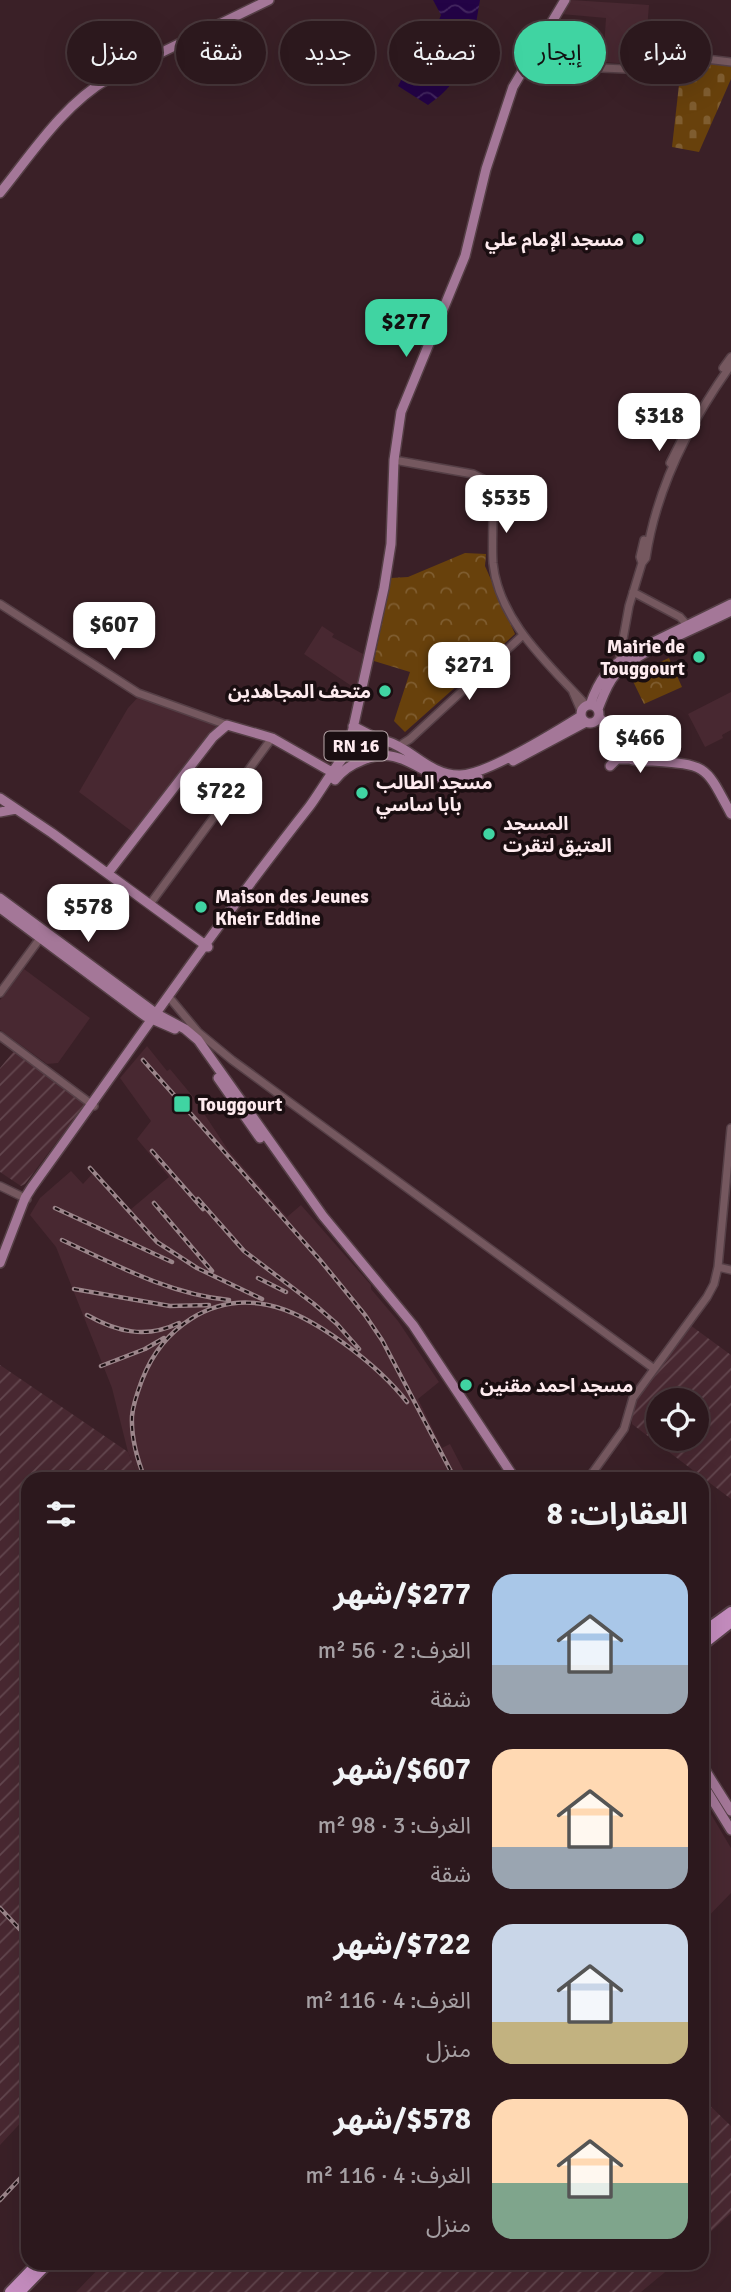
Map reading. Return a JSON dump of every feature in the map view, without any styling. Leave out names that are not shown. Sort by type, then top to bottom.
[{"type":"highway","points":[[709,1628],[731,1612]]},
{"type":"highway","points":[[709,1639],[731,1622]]},
{"type":"highway","points":[[10,2292],[31,2270]]},
{"type":"highway","points":[[20,2292],[41,2270]]},
{"type":"main road","points":[[0,193],[57,122],[91,89],[269,0]]},
{"type":"main road","points":[[552,21],[565,0]]},
{"type":"main road","points":[[348,751],[386,577],[391,544],[394,460],[401,412],[465,256],[486,169],[515,84]]},
{"type":"main road","points":[[590,714],[619,671],[731,604]]},
{"type":"main road","points":[[590,714],[605,673],[619,661],[633,652],[731,611]]},
{"type":"main road","points":[[590,714],[609,733],[619,752],[628,759]]},
{"type":"main road","name":"RN 16","points":[[208,947],[336,774],[348,751],[378,739],[399,746],[440,772],[465,775],[495,764],[590,714]]},
{"type":"main road","name":"RN 16","points":[[336,774],[367,758],[391,755],[441,778],[455,782],[466,781],[526,755],[590,714]]},
{"type":"main road","points":[[107,873],[213,737],[227,724],[272,738],[336,774]]},
{"type":"main road","points":[[354,726],[378,739]]},
{"type":"main road","points":[[610,766],[617,759],[628,759],[688,764],[702,769],[713,780],[731,814]]},
{"type":"main road","points":[[0,798],[208,947],[27,1199],[0,1263]]},
{"type":"main road","points":[[0,812],[16,808]]},
{"type":"main road","points":[[0,898],[157,1018],[185,1029],[198,1040],[323,1216],[413,1325],[510,1472]]},
{"type":"main road","points":[[0,908],[193,1042],[312,1212],[403,1320],[503,1472]]},
{"type":"main road","points":[[0,1273],[27,1199]]},
{"type":"main road","points":[[709,1776],[731,1811]]},
{"type":"main road","points":[[709,1794],[731,1830]]},
{"type":"street","points":[[606,68],[648,70],[706,59],[731,62]]},
{"type":"street","points":[[642,563],[640,557],[649,518],[669,466],[691,420],[731,357]]},
{"type":"street","points":[[619,661],[633,592],[646,558],[654,517],[674,466],[699,416],[731,365]]},
{"type":"street","points":[[394,460],[473,474],[489,482],[495,574],[506,607],[523,635],[590,714]]},
{"type":"street","points":[[633,592],[680,617],[690,627]]},
{"type":"street","points":[[0,604],[138,693],[227,724]]},
{"type":"street","points":[[399,746],[523,635]]},
{"type":"street","points":[[150,904],[272,738]]},
{"type":"street","points":[[0,993],[41,937]]},
{"type":"street","points":[[170,999],[198,1032],[250,1073],[653,1368]]},
{"type":"street","points":[[0,1036],[93,1106]]},
{"type":"street","points":[[593,1472],[624,1429],[633,1398],[704,1302],[714,1284],[718,1267],[731,1128]]},
{"type":"street","points":[[0,1186],[27,1199]]},
{"type":"street","points":[[718,1267],[731,1270]]},
{"type":"shaded area","points":[[571,0],[649,5],[648,21],[620,21],[620,63],[606,62],[606,18],[561,14]]},
{"type":"shaded area","points":[[322,626],[334,634],[332,637],[363,654],[358,685],[353,687],[304,654]]},
{"type":"shaded area","points":[[731,692],[731,730],[722,735],[723,738],[705,747],[688,714]]},
{"type":"shaded area","points":[[140,695],[218,722],[214,731],[134,833],[79,792],[128,708]]},
{"type":"shaded area","points":[[24,969],[90,1018],[58,1063],[47,1064],[0,1030],[0,1000]]},
{"type":"shaded area","points":[[147,1046],[200,1105],[228,1150],[287,1217],[301,1205],[371,1285],[371,1289],[398,1321],[439,1382],[418,1399],[442,1448],[450,1444],[464,1472],[136,1472],[128,1452],[112,1388],[56,1247],[30,1215],[40,1198],[71,1171],[83,1184],[92,1174],[130,1210],[169,1177],[137,1139],[151,1121],[120,1078]]},
{"type":"shaded area","points":[[14,1051],[85,1104],[21,1186],[0,1172],[0,1068]]},
{"type":"shaded area","points":[[690,1325],[731,1355],[731,1499],[709,1482],[709,1472],[695,1472],[668,1451],[709,1451],[709,1388],[646,1388],[646,1435],[632,1424],[632,1406]]},
{"type":"shaded area","points":[[0,1365],[128,1452],[136,1472],[21,1472],[21,2122],[0,2145]]},
{"type":"shaded area","points":[[709,1811],[731,1848],[731,1893],[709,1916]]},
{"type":"shaded area","points":[[709,2105],[731,2126],[731,2213],[709,2233]]},
{"type":"shaded area","points":[[97,2270],[668,2270],[641,2292],[76,2292]]},
{"type":"green space","points":[[711,60],[731,64],[731,79],[699,152],[672,147],[679,84],[711,84]]},
{"type":"green space","points":[[465,553],[486,554],[485,566],[515,634],[405,732],[394,721],[410,672],[374,661],[391,578],[408,577]]},
{"type":"green space","points":[[669,658],[682,687],[644,704],[630,675]]},
{"type":"water","points":[[433,0],[480,0],[476,21],[439,21],[441,15]]},
{"type":"water","points":[[450,84],[444,93],[428,105],[398,86]]},
{"type":"railway","points":[[143,1060],[320,1260],[365,1315],[382,1340],[451,1472]]},
{"type":"railway","points":[[152,1151],[203,1209]]},
{"type":"railway","points":[[90,1168],[157,1242],[197,1268],[262,1299]]},
{"type":"railway","points":[[198,1199],[244,1251],[314,1304],[337,1324],[359,1349]]},
{"type":"railway","points":[[154,1203],[212,1271]]},
{"type":"railway","points":[[55,1208],[172,1262]]},
{"type":"railway","points":[[62,1240],[164,1285],[229,1300]]},
{"type":"railway","points":[[258,1278],[286,1292]]},
{"type":"railway","points":[[74,1289],[170,1306],[209,1305]]},
{"type":"railway","points":[[142,1472],[132,1432],[132,1416],[142,1380],[151,1361],[176,1330],[192,1318],[228,1304],[268,1305],[305,1319],[363,1358],[407,1402]]},
{"type":"railway","points":[[87,1315],[109,1326],[143,1332],[179,1323]]},
{"type":"railway","points":[[101,1366],[145,1349],[164,1338]]},
{"type":"railway","points":[[0,1908],[21,1930]]},
{"type":"railway","points":[[0,2200],[21,2178]]},
{"type":"place","name":"مسجد الإمام علي","points":[[638,239]]},
{"type":"place","name":"Mairie de Touggourt","points":[[699,657]]},
{"type":"place","name":"متحف المجاهدين","points":[[385,691]]},
{"type":"place","name":"مسجد الطالب بابا ساسي","points":[[362,793]]},
{"type":"place","name":"المسجد العتيق لتقرت","points":[[489,834]]},
{"type":"place","name":"Maison des Jeunes Kheir Eddine","points":[[201,907]]},
{"type":"place","name":"Touggourt","points":[[182,1104]]},
{"type":"place","name":"مسجد احمد مقنين","points":[[466,1385]]}]
